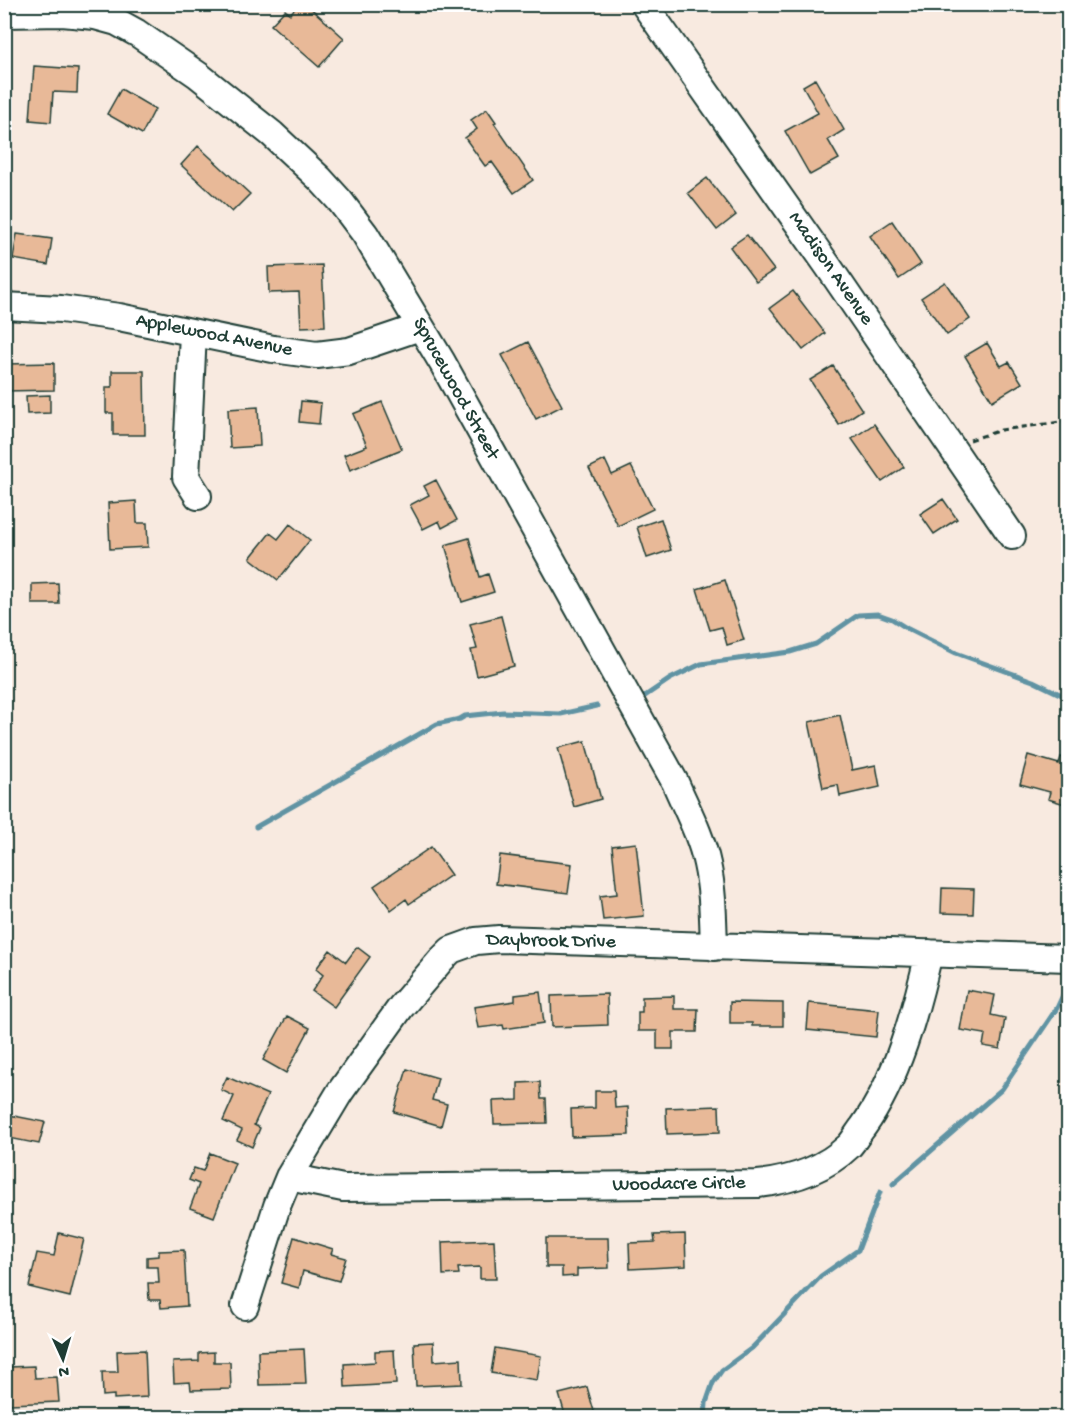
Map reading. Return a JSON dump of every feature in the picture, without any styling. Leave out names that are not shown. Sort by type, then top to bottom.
[{"type":"street","name":"Madison Avenue","points":[[644,4],[828,266],[1012,536]]},
{"type":"street","name":"Sprucewood Street","points":[[4,14],[62,13],[84,10],[95,16],[117,22],[146,39],[198,75],[272,134],[320,178],[363,231],[420,327],[675,782],[699,837],[707,863],[713,908],[714,947]]},
{"type":"street","name":"Applewood Avenue","points":[[4,306],[61,309],[118,317],[273,349],[317,355],[349,351],[420,327]]},
{"type":"street","points":[[193,333],[186,477],[198,496]]},
{"type":"street","name":"Daybrook Drive","points":[[245,1306],[277,1206],[289,1177],[340,1092],[401,1007],[451,950],[476,941],[499,939],[1068,958]]},
{"type":"street","name":"Woodacre Circle","points":[[289,1177],[343,1188],[355,1188],[758,1184],[781,1181],[808,1172],[825,1164],[849,1145],[874,1111],[889,1082],[919,996],[929,954]]},
{"type":"path","points":[[952,446],[1001,430],[1068,421]]},
{"type":"building","points":[[299,4],[306,4],[344,38],[319,67],[271,25],[285,10],[290,14]]},
{"type":"building","points":[[34,66],[78,69],[77,93],[53,92],[51,122],[30,120]]},
{"type":"building","points":[[4,68],[8,68],[10,91],[4,91]]},
{"type":"building","points":[[815,79],[844,130],[828,140],[839,159],[810,175],[785,131],[818,113],[803,86]]},
{"type":"building","points":[[121,89],[155,109],[142,134],[107,114]]},
{"type":"building","points":[[487,109],[533,180],[514,193],[492,162],[485,166],[465,138],[477,129],[471,120]]},
{"type":"building","points":[[198,146],[250,194],[232,212],[181,165]]},
{"type":"building","points":[[707,178],[736,215],[717,230],[688,193]]},
{"type":"building","points":[[892,221],[921,264],[899,279],[870,236]]},
{"type":"building","points":[[17,234],[52,239],[48,265],[13,259]]},
{"type":"building","points":[[747,235],[774,270],[756,282],[730,247]]},
{"type":"building","points":[[322,265],[325,326],[301,327],[299,292],[269,293],[268,267]]},
{"type":"building","points":[[945,282],[970,319],[947,335],[921,298]]},
{"type":"building","points":[[793,291],[825,333],[803,350],[770,308]]},
{"type":"building","points":[[528,342],[562,406],[536,419],[502,355]]},
{"type":"building","points":[[987,343],[1001,366],[1009,362],[1022,383],[992,401],[965,356]]},
{"type":"building","points":[[54,363],[54,390],[5,391],[5,364]]},
{"type":"building","points":[[833,366],[862,410],[839,425],[810,380]]},
{"type":"building","points":[[112,371],[144,371],[145,435],[113,435],[113,413],[106,413],[106,387],[112,387]]},
{"type":"building","points":[[50,395],[50,413],[27,414],[26,396]]},
{"type":"building","points":[[301,401],[321,403],[319,424],[299,422]]},
{"type":"building","points":[[382,402],[402,449],[350,470],[344,455],[367,446],[353,414]]},
{"type":"building","points":[[258,407],[260,446],[230,448],[228,409]]},
{"type":"building","points":[[874,424],[904,467],[882,482],[852,439]]},
{"type":"building","points":[[605,460],[612,475],[631,466],[653,509],[618,526],[589,468]]},
{"type":"building","points":[[436,480],[457,520],[442,528],[439,521],[423,529],[410,505],[429,495],[424,486]]},
{"type":"building","points":[[943,499],[957,519],[934,534],[920,514]]},
{"type":"building","points":[[136,501],[137,523],[147,523],[148,547],[110,549],[108,503]]},
{"type":"building","points":[[661,519],[671,550],[647,558],[637,527]]},
{"type":"building","points":[[290,524],[310,540],[278,580],[250,558],[270,533],[278,539]]},
{"type":"building","points":[[469,538],[480,577],[488,574],[494,592],[462,602],[445,545]]},
{"type":"building","points":[[725,580],[744,640],[727,645],[722,627],[710,630],[697,589]]},
{"type":"building","points":[[58,583],[59,604],[32,604],[32,584]]},
{"type":"building","points":[[501,616],[514,666],[477,676],[471,650],[477,649],[470,624]]},
{"type":"building","points":[[840,715],[852,770],[876,765],[880,787],[840,796],[838,785],[823,788],[809,722]]},
{"type":"building","points":[[585,741],[601,799],[574,807],[558,748]]},
{"type":"building","points":[[1028,755],[1059,764],[1061,757],[1068,759],[1068,805],[1048,799],[1050,792],[1020,784]]},
{"type":"building","points":[[636,843],[644,916],[603,920],[600,896],[617,894],[612,846]]},
{"type":"building","points":[[431,847],[451,875],[409,904],[406,899],[391,910],[374,886]]},
{"type":"building","points":[[500,855],[572,864],[568,893],[496,884]]},
{"type":"building","points":[[942,888],[974,889],[973,914],[941,913]]},
{"type":"building","points":[[357,947],[370,957],[334,1007],[312,991],[323,975],[316,969],[330,950],[346,962]]},
{"type":"building","points":[[967,990],[995,995],[991,1015],[1005,1018],[1000,1049],[983,1046],[985,1034],[960,1030]]},
{"type":"building","points":[[540,992],[544,1023],[504,1029],[503,1025],[478,1028],[474,1007],[515,1001],[515,995]]},
{"type":"building","points":[[607,994],[608,1025],[552,1027],[551,996]]},
{"type":"building","points":[[674,996],[674,1009],[698,1009],[697,1032],[673,1032],[673,1049],[657,1049],[657,1031],[638,1031],[638,1012],[642,1012],[642,997]]},
{"type":"building","points":[[730,1002],[783,1003],[783,1026],[730,1023]]},
{"type":"building","points":[[809,1003],[879,1010],[876,1037],[807,1030]]},
{"type":"building","points":[[287,1016],[310,1028],[286,1073],[263,1060]]},
{"type":"building","points":[[407,1069],[438,1078],[432,1100],[447,1104],[441,1126],[394,1112]]},
{"type":"building","points":[[227,1077],[268,1095],[254,1125],[260,1128],[252,1147],[237,1140],[242,1130],[223,1121],[234,1096],[221,1090]]},
{"type":"building","points":[[540,1082],[541,1099],[546,1099],[547,1123],[494,1124],[493,1101],[518,1100],[518,1083]]},
{"type":"building","points":[[595,1091],[614,1091],[615,1108],[628,1107],[629,1135],[572,1137],[571,1109],[595,1108]]},
{"type":"building","points":[[719,1106],[720,1132],[667,1134],[666,1108]]},
{"type":"building","points":[[4,1114],[45,1122],[39,1144],[4,1137]]},
{"type":"building","points":[[210,1153],[235,1163],[214,1217],[190,1208],[199,1184],[189,1180],[194,1168],[203,1171]]},
{"type":"building","points":[[59,1233],[84,1239],[70,1297],[29,1287],[37,1253],[54,1256]]},
{"type":"building","points":[[685,1234],[686,1266],[630,1269],[629,1243],[655,1242],[654,1235]]},
{"type":"building","points":[[294,1237],[333,1249],[331,1254],[346,1258],[339,1281],[303,1271],[299,1288],[281,1283]]},
{"type":"building","points":[[546,1238],[608,1238],[609,1268],[577,1269],[577,1276],[562,1277],[562,1267],[546,1267]]},
{"type":"building","points":[[494,1240],[496,1279],[480,1279],[480,1267],[458,1268],[459,1274],[443,1275],[442,1242]]},
{"type":"building","points":[[184,1250],[187,1306],[161,1308],[160,1300],[149,1300],[148,1283],[159,1283],[158,1267],[147,1267],[147,1257],[159,1256],[159,1251]]},
{"type":"building","points":[[433,1342],[434,1361],[461,1359],[462,1384],[416,1386],[414,1343]]},
{"type":"building","points":[[495,1348],[541,1356],[537,1380],[491,1373]]},
{"type":"building","points":[[304,1349],[306,1384],[259,1385],[258,1351]]},
{"type":"building","points":[[145,1350],[147,1397],[114,1399],[114,1395],[103,1396],[102,1372],[118,1372],[117,1351]]},
{"type":"building","points":[[394,1350],[396,1384],[345,1387],[344,1364],[375,1362],[375,1351]]},
{"type":"building","points":[[214,1352],[214,1362],[230,1362],[231,1389],[191,1390],[190,1382],[174,1383],[173,1362],[199,1361],[199,1353]]},
{"type":"building","points":[[34,1366],[35,1378],[57,1377],[59,1402],[10,1404],[9,1367]]},
{"type":"building","points":[[587,1387],[596,1418],[566,1418],[559,1394]]},
{"type":"waterway","points":[[642,698],[670,679],[701,664],[790,652],[816,644],[858,615],[878,614],[956,653],[1033,681],[1068,698]]},
{"type":"waterway","points":[[256,827],[437,724],[465,716],[503,712],[561,714],[597,706]]},
{"type":"waterway","points":[[893,1184],[1002,1089],[1057,1008],[1068,984]]},
{"type":"waterway","points":[[705,1418],[706,1403],[713,1383],[722,1370],[752,1348],[821,1276],[858,1250],[880,1192]]}]
